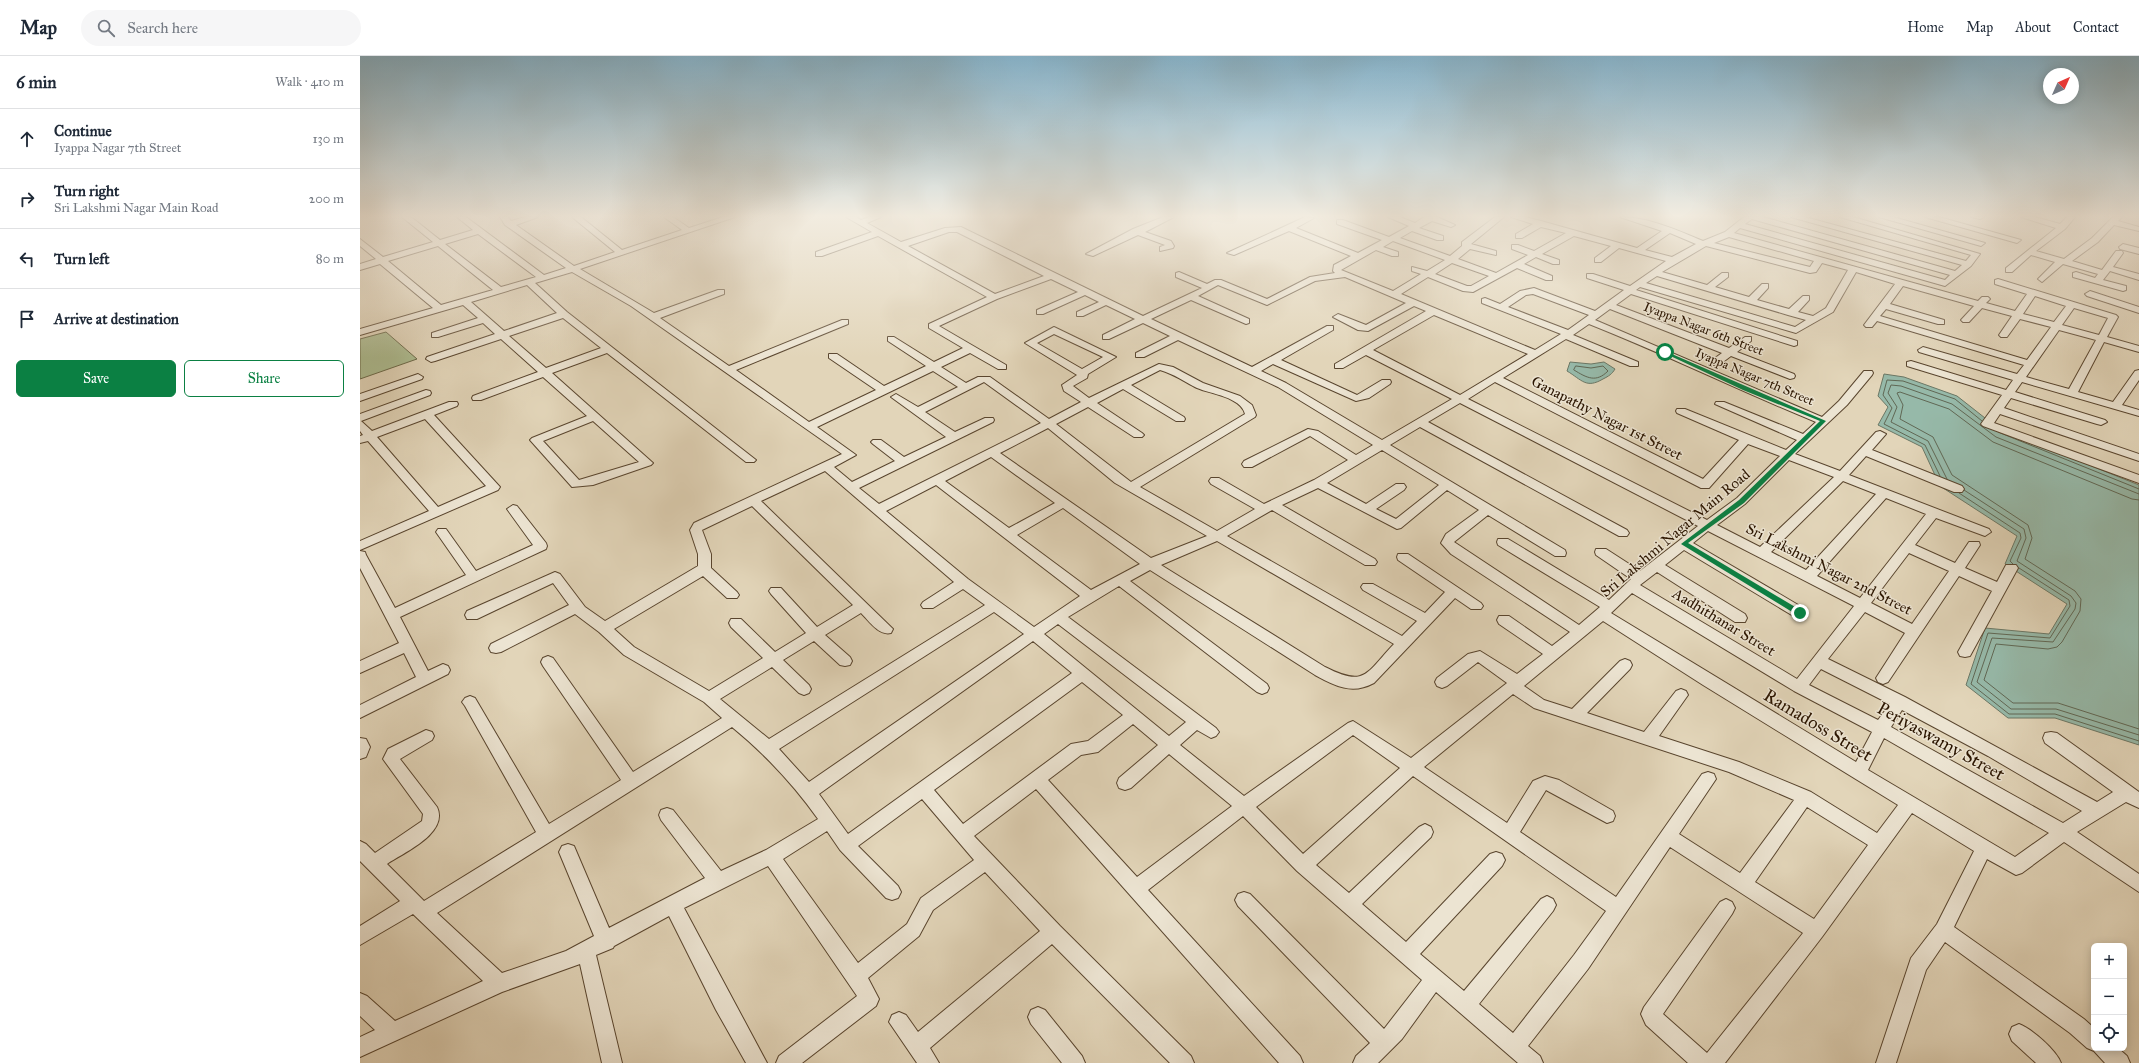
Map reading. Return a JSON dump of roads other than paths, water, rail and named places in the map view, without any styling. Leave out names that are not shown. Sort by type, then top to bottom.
[{"type":"street","points":[[360,268],[373,264]]},
{"type":"street","points":[[387,264],[440,308]]},
{"type":"street","points":[[466,264],[499,290]]},
{"type":"street","points":[[524,264],[543,278]]},
{"type":"street","points":[[567,264],[653,317],[850,455],[698,526],[696,530],[697,536],[707,560],[704,569],[604,628]]},
{"type":"street","points":[[360,332],[589,264]]},
{"type":"street","points":[[934,264],[994,297]]},
{"type":"street","points":[[1025,264],[1282,385],[1560,553]]},
{"type":"street","points":[[1343,264],[1337,267],[1337,271],[1344,275],[1534,353]]},
{"type":"street","points":[[1393,295],[1444,264]]},
{"type":"street","points":[[1462,264],[1496,276]]},
{"type":"street","points":[[1415,269],[1469,290],[1516,264],[1549,278]]},
{"type":"street","points":[[808,792],[1090,596],[1150,564],[1218,536],[1268,507],[1318,483],[1566,334],[1667,264]]},
{"type":"street","points":[[1786,264],[1810,270],[1813,270],[1817,264]]},
{"type":"street","points":[[1836,264],[1936,292],[1982,301],[2019,315],[2139,348]]},
{"type":"street","points":[[1877,264],[1945,283]]},
{"type":"street","points":[[1921,264],[1956,274]]},
{"type":"street","points":[[1936,292],[1968,264]]},
{"type":"street","points":[[2009,270],[2016,264]]},
{"type":"street","points":[[2042,280],[2061,264]]},
{"type":"street","points":[[2074,264],[2139,277]]},
{"type":"street","points":[[2097,281],[2111,264]]},
{"type":"street","points":[[1590,276],[1788,329],[1799,329],[1812,319],[1830,310],[1853,269]]},
{"type":"street","points":[[1654,272],[1812,319]]},
{"type":"street","points":[[2076,274],[2123,288]]},
{"type":"street","points":[[1179,275],[1208,287]]},
{"type":"street","points":[[1106,337],[1192,297],[1218,282],[1267,302],[1313,279],[1344,275]]},
{"type":"street","points":[[1708,288],[1725,275]]},
{"type":"street","points":[[1002,367],[972,348],[933,328],[932,325],[994,297],[1051,276]]},
{"type":"street","points":[[529,282],[564,314],[607,349],[750,460]]},
{"type":"street","points":[[1901,282],[1873,321],[2031,364]]},
{"type":"street","points":[[1998,282],[2113,317],[2072,393]]},
{"type":"street","points":[[1751,301],[1765,286]]},
{"type":"street","points":[[1634,288],[1794,343]]},
{"type":"street","name":"Iyappa Nagar 7th Street","points":[[1501,307],[1523,293],[1534,291],[1745,389],[1823,421]]},
{"type":"street","points":[[653,317],[721,292]]},
{"type":"street","points":[[1040,312],[1085,292]]},
{"type":"street","points":[[2004,335],[2019,315],[2033,292]]},
{"type":"street","points":[[2090,294],[2139,310]]},
{"type":"street","points":[[1192,297],[1246,321]]},
{"type":"street","points":[[1790,313],[1806,298]]},
{"type":"street","points":[[1485,301],[1634,364]]},
{"type":"street","points":[[1966,320],[1982,301]]},
{"type":"street","points":[[464,302],[502,334],[647,464],[589,482],[576,484],[536,440],[594,417]]},
{"type":"street","points":[[1080,314],[1106,302]]},
{"type":"street","points":[[1338,316],[1361,328],[1368,328],[1412,303]]},
{"type":"street","points":[[2072,304],[2031,364],[2019,377],[1987,422],[1990,425],[2139,479]]},
{"type":"street","name":"Iyappa Nagar 6th Street","points":[[1609,305],[1790,376]]},
{"type":"street","points":[[1884,305],[1941,322]]},
{"type":"street","points":[[1339,366],[1433,311]]},
{"type":"street","points":[[431,359],[564,314]]},
{"type":"street","points":[[434,335],[484,319]]},
{"type":"street","points":[[728,370],[845,322]]},
{"type":"street","points":[[1253,371],[1330,328]]},
{"type":"street","points":[[1082,373],[1031,345],[1030,343],[1054,330],[1111,357],[1082,373],[1083,376],[1066,386],[1138,435]]},
{"type":"street","points":[[1140,355],[1178,336]]},
{"type":"street","points":[[891,339],[965,388]]},
{"type":"street","points":[[1715,363],[1748,339]]},
{"type":"street","points":[[810,426],[972,348]]},
{"type":"street","points":[[477,398],[607,349]]},
{"type":"street","points":[[1923,350],[2139,413]]},
{"type":"street","name":"Sri Lakshmi Nagar 2nd Street","points":[[1366,351],[1762,552],[1807,578],[1914,631]]},
{"type":"street","points":[[833,356],[883,390]]},
{"type":"street","points":[[1273,360],[1356,398],[1365,396],[1386,382]]},
{"type":"street","points":[[1911,364],[2101,422]]},
{"type":"street","points":[[878,510],[1159,367],[1167,368],[1201,386],[1234,399],[1247,406],[1251,415],[1131,487]]},
{"type":"street","points":[[2115,406],[2139,372]]},
{"type":"street","name":"Sri Lakshmi Nagar Main Road","points":[[1303,865],[1411,768],[1516,685],[1552,653],[1606,610],[1636,582],[1741,501],[1843,403],[1868,373]]},
{"type":"street","points":[[360,398],[418,376]]},
{"type":"street","name":"Ganapathy Nagar 1st Street","points":[[1495,378],[1705,485],[1746,439]]},
{"type":"street","points":[[917,412],[986,379],[1048,423],[1119,480],[1404,643]]},
{"type":"street","points":[[1122,385],[1180,419]]},
{"type":"street","points":[[360,418],[426,393]]},
{"type":"street","points":[[896,397],[954,437]]},
{"type":"street","points":[[365,438],[453,404]]},
{"type":"street","points":[[1720,404],[1804,439]]},
{"type":"street","points":[[1996,409],[2139,458]]},
{"type":"street","points":[[1681,411],[1788,456],[1843,475],[1985,532]]},
{"type":"street","points":[[360,546],[494,488],[426,414]]},
{"type":"street","points":[[851,487],[989,420]]},
{"type":"street","points":[[1419,422],[1623,533]]},
{"type":"street","points":[[360,424],[365,438],[437,512]]},
{"type":"street","points":[[1248,464],[1308,432],[1314,433],[1356,460]]},
{"type":"street","points":[[1762,552],[1843,475],[1880,434]]},
{"type":"street","points":[[876,442],[903,461]]},
{"type":"street","points":[[1864,451],[1958,489]]},
{"type":"street","points":[[991,452],[1150,564],[1320,671],[1345,683],[1360,684],[1369,679],[1454,591]]},
{"type":"street","points":[[826,466],[963,582],[1035,635],[1244,806],[1303,865],[1533,1063]]},
{"type":"street","points":[[937,480],[1090,596]]},
{"type":"street","points":[[1215,481],[1268,507],[1370,562]]},
{"type":"street","points":[[1318,483],[1397,525],[1446,485]]},
{"type":"street","points":[[1368,509],[1400,486]]},
{"type":"street","points":[[1807,578],[1884,492]]},
{"type":"street","points":[[754,500],[886,628]]},
{"type":"street","points":[[1009,534],[1063,503]]},
{"type":"street","points":[[392,615],[541,546],[513,509]]},
{"type":"street","points":[[1488,509],[1450,537],[1447,543],[1456,551],[1580,632]]},
{"type":"street","points":[[1799,687],[1934,512]]},
{"type":"street","points":[[442,532],[474,577]]},
{"type":"street","name":"Ramadoss Street","points":[[1503,542],[1606,610],[1708,681],[2016,867],[2062,831]]},
{"type":"street","points":[[1684,544],[1800,613]]},
{"type":"street","points":[[1883,678],[1974,545]]},
{"type":"street","points":[[1908,547],[2000,589]]},
{"type":"street","name":"Aadhithanar Street","points":[[1601,552],[1636,582],[1799,687]]},
{"type":"street","points":[[360,555],[425,679]]},
{"type":"street","points":[[1403,557],[1476,606]]},
{"type":"street","points":[[1657,566],[1740,618]]},
{"type":"street","points":[[1965,652],[2011,568]]},
{"type":"street","points":[[704,569],[732,595]]},
{"type":"street","points":[[472,615],[555,577],[578,607],[629,651],[709,698],[768,748],[808,792],[846,845],[892,892]]},
{"type":"street","points":[[1120,580],[1262,688]]},
{"type":"street","points":[[928,605],[963,582]]},
{"type":"street","points":[[1368,587],[1426,620]]},
{"type":"street","points":[[776,591],[815,634],[845,661]]},
{"type":"street","points":[[709,698],[862,606]]},
{"type":"street","points":[[768,748],[994,606]]},
{"type":"street","points":[[496,648],[578,607]]},
{"type":"street","points":[[1058,617],[1211,732]]},
{"type":"street","points":[[1504,620],[1552,653]]},
{"type":"street","points":[[736,623],[804,689]]},
{"type":"street","points":[[360,667],[407,646]]},
{"type":"street","points":[[1442,682],[1473,658],[1480,656],[1539,704],[1733,767],[1805,797],[1879,843]]},
{"type":"street","points":[[1819,661],[1900,701],[2046,780],[2096,810]]},
{"type":"street","points":[[548,662],[631,782]]},
{"type":"street","points":[[1575,716],[1625,665]]},
{"type":"street","points":[[360,712],[444,670]]},
{"type":"street","points":[[846,845],[1082,674]]},
{"type":"street","name":"Periyaswamy Street","points":[[1799,687],[1881,729],[2062,831],[2139,884]]},
{"type":"street","points":[[1648,739],[1681,695]]},
{"type":"street","points":[[1859,772],[1881,729],[1900,701]]},
{"type":"street","points":[[470,702],[546,834]]},
{"type":"street","points":[[962,835],[1077,749],[1092,747],[1133,716]]},
{"type":"street","points":[[360,936],[419,907],[546,834],[734,718]]},
{"type":"street","points":[[1125,783],[1170,746],[1196,722]]},
{"type":"street","points":[[1135,889],[1244,806],[1353,727],[1619,909]]},
{"type":"street","points":[[374,863],[426,829],[430,823],[432,812],[391,759],[394,754],[426,736]]},
{"type":"street","points":[[2051,738],[2133,797]]},
{"type":"street","points":[[360,744],[362,748],[360,752]]},
{"type":"street","points":[[1038,779],[1135,889],[1293,1063]]},
{"type":"street","points":[[1515,1047],[1581,962],[1708,779]]},
{"type":"street","points":[[1510,834],[1539,786],[1545,783],[1552,785],[1607,816]]},
{"type":"street","points":[[923,789],[962,835],[1053,932],[1184,1063]]},
{"type":"street","points":[[1742,885],[1805,797]]},
{"type":"street","points":[[2062,831],[2096,810],[2133,797]]},
{"type":"street","points":[[1712,1063],[1816,931],[1910,802]]},
{"type":"street","points":[[666,815],[718,881]]},
{"type":"street","points":[[360,1047],[391,1031],[499,983],[570,959],[606,942],[718,881],[772,856],[829,821]]},
{"type":"street","points":[[1349,905],[1425,832]]},
{"type":"street","points":[[1669,837],[1816,931]]},
{"type":"street","points":[[1886,1063],[1918,966],[1943,930],[1984,848]]},
{"type":"street","points":[[360,849],[499,983]]},
{"type":"street","points":[[568,852],[606,942]]},
{"type":"street","points":[[772,856],[780,871],[856,976],[869,999],[786,1063]]},
{"type":"street","points":[[1407,954],[1496,860]]},
{"type":"street","points":[[856,976],[913,930],[927,904],[986,861]]},
{"type":"street","points":[[1244,900],[1383,1042]]},
{"type":"street","points":[[1465,1005],[1547,905]]},
{"type":"street","points":[[673,906],[724,1003],[758,1063]]},
{"type":"street","points":[[1703,1063],[1653,1018],[1651,1014],[1726,908]]},
{"type":"street","points":[[1943,930],[2078,1026],[2091,1037]]},
{"type":"street","points":[[917,1046],[1053,932]]},
{"type":"street","points":[[586,951],[612,1063]]},
{"type":"street","points":[[1363,1063],[1395,1032],[1434,979]]},
{"type":"street","points":[[360,1002],[391,1031]]},
{"type":"street","points":[[1038,1017],[1075,1063]]},
{"type":"street","points":[[900,1022],[930,1063]]},
{"type":"street","points":[[2019,1034],[2051,1063]]},
{"type":"street","points":[[2106,1051],[2120,1063]]},
{"type":"water","points":[[1570,362],[1591,364],[1604,362],[1615,369],[1605,378],[1597,382],[1588,383],[1580,380],[1567,371]]},
{"type":"water","points":[[1884,374],[1904,377],[1957,396],[1999,429],[2139,485],[2139,745],[2055,718],[2008,718],[1966,685],[1985,628],[2049,634],[2067,604],[2005,564],[2017,536],[1940,486],[1922,447],[1878,425],[1888,407],[1878,396]]}]
